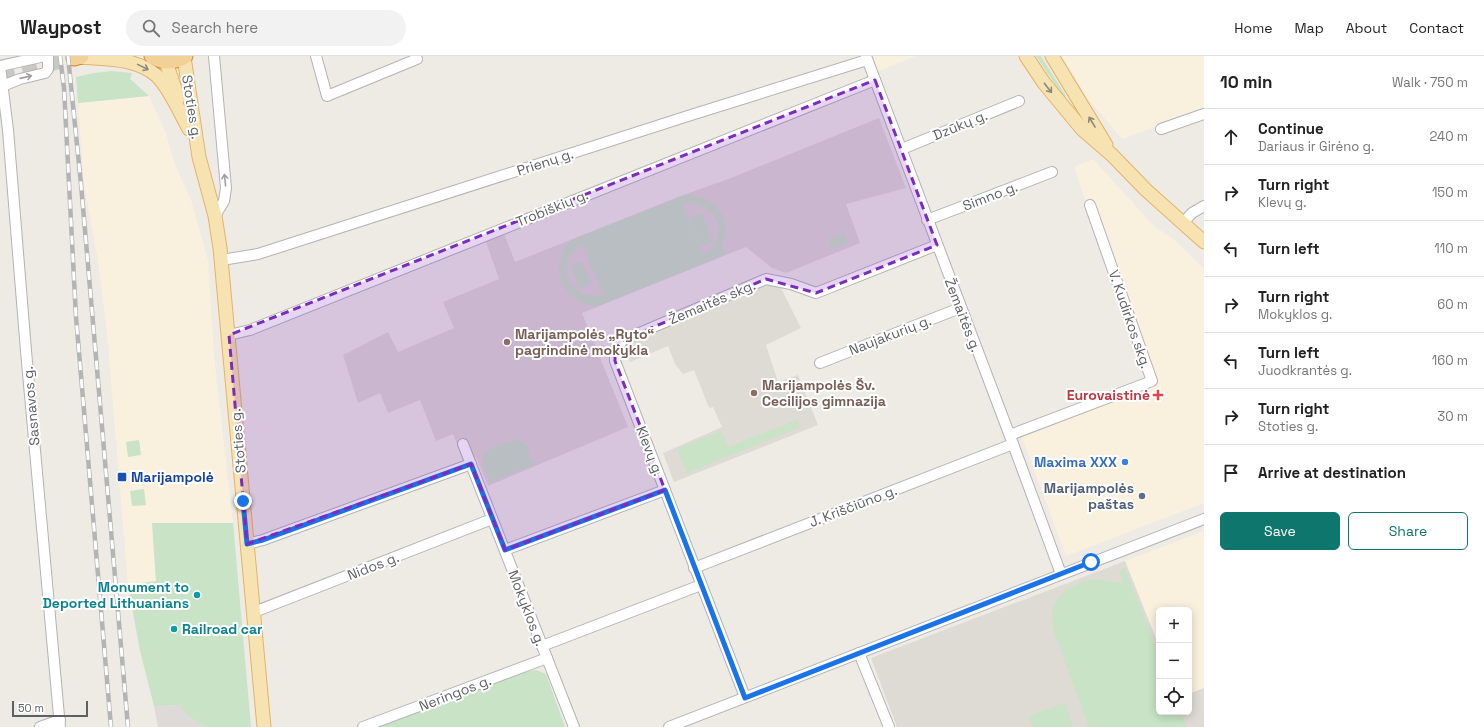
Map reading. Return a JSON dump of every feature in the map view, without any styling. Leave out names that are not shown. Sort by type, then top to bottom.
[{"type":"highway","points":[[152,56],[158,60],[166,62],[175,61],[184,56]]},
{"type":"main road","name":"Stoties g.","points":[[184,56],[199,157]]},
{"type":"main road","points":[[1026,56],[1044,83],[1068,114],[1082,129],[1112,155],[1146,190],[1204,242]]},
{"type":"main road","points":[[1052,56],[1112,155]]},
{"type":"main road","points":[[77,57],[132,63],[149,70],[157,76],[165,86],[189,129]]},
{"type":"main road","name":"Stoties g.","points":[[166,62],[199,157],[215,216],[222,260],[264,727]]},
{"type":"street","points":[[0,66],[45,56]]},
{"type":"street","points":[[2,86],[20,79],[45,73],[48,69],[48,56]]},
{"type":"street","points":[[214,56],[226,188],[224,201],[215,216]]},
{"type":"street","points":[[316,56],[327,96],[418,59]]},
{"type":"street","name":"Žemaitės g.","points":[[866,58],[902,149],[927,220],[1061,574]]},
{"type":"street","name":"Prienų g.","points":[[222,260],[258,254],[866,58]]},
{"type":"street","name":"Sasnavos g.","points":[[0,66],[4,149],[26,351],[60,723]]},
{"type":"street","name":"Trobiškių g.","points":[[229,335],[250,330],[875,80]]},
{"type":"street","name":"Dzūkų g.","points":[[902,149],[1019,101]]},
{"type":"street","points":[[1161,129],[1204,114]]},
{"type":"street","name":"Simno g.","points":[[927,220],[1052,172]]},
{"type":"street","name":"V. Kudirkos skg.","points":[[1011,440],[1152,381],[1090,205]]},
{"type":"street","points":[[1182,223],[1192,213],[1204,206]]},
{"type":"street","name":"Žemaitės skg.","points":[[615,361],[615,350],[623,340],[766,278],[791,284],[816,293],[937,245]]},
{"type":"street","name":"Naujakurių g.","points":[[820,363],[960,308]]},
{"type":"street","name":"Klevų g.","points":[[615,361],[700,585],[745,698]]},
{"type":"street","name":"J. Kriščiūno g.","points":[[694,568],[1011,440]]},
{"type":"street","name":"Mokyklos g.","points":[[463,444],[574,727]]},
{"type":"street","points":[[247,544],[263,540],[471,464]]},
{"type":"street","points":[[505,550],[665,490]]},
{"type":"street","points":[[669,727],[1204,518]]},
{"type":"street","name":"Nidos g.","points":[[254,612],[492,519]]},
{"type":"street","points":[[542,646],[700,585]]},
{"type":"street","points":[[859,653],[889,727]]},
{"type":"street","name":"Neringos g.","points":[[363,727],[547,658]]},
{"type":"street","points":[[40,727],[60,723]]},
{"type":"highlighted area","points":[[875,80],[937,245],[816,293],[766,279],[623,340],[615,350],[615,361],[665,490],[505,550],[471,464],[247,544],[229,335]]},
{"type":"shaded area","points":[[870,56],[916,56],[876,72]]},
{"type":"shaded area","points":[[1062,56],[1204,56],[1204,109],[1122,139],[1088,99]]},
{"type":"shaded area","points":[[149,96],[166,133],[174,162],[191,200],[208,260],[214,356],[233,523],[152,523],[156,581],[128,585],[107,333],[98,260],[84,184],[78,103]]},
{"type":"shaded area","name":"Marijampolės „Ryto“ pagrindinė mokykla","points":[[879,118],[906,188],[846,204],[860,243],[786,273],[772,268],[746,247],[582,313],[628,427],[488,486],[476,457],[464,462],[453,434],[436,441],[420,400],[388,413],[380,393],[358,403],[343,355],[388,332],[398,352],[454,328],[443,302],[499,279],[485,239],[503,231],[515,262],[678,197],[731,178]]},
{"type":"shaded area","points":[[1093,159],[1154,226],[1172,238],[1204,268],[1204,503],[1066,556],[1018,427],[1146,378],[1074,167]]},
{"type":"shaded area","name":"Marijampolės Šv. Cecilijos gimnazija","points":[[766,284],[781,288],[801,328],[766,345],[778,382],[798,375],[818,425],[674,482],[663,453],[722,427],[713,407],[709,408],[694,370],[683,374],[675,364],[668,346],[630,362],[624,350],[626,343]]},
{"type":"shaded area","points":[[1204,531],[1204,688],[1192,693],[1192,607],[1156,607],[1156,638],[1125,561]]},
{"type":"shaded area","points":[[1125,561],[1156,638],[1156,715],[1192,715],[1192,693],[1204,688],[1204,727],[897,727],[871,658]]},
{"type":"shaded area","points":[[179,705],[187,716],[207,727],[158,727],[154,706]]},
{"type":"green space","points":[[1036,56],[1041,56],[1066,96],[1064,98]]},
{"type":"green space","points":[[112,71],[132,73],[130,79],[149,96],[78,103],[76,77]]},
{"type":"green space","points":[[688,195],[699,197],[708,200],[720,211],[724,219],[725,227],[725,237],[722,247],[725,255],[595,307],[573,298],[566,291],[561,282],[559,273],[563,252],[569,241]],"holes":[[[691,203],[701,206],[709,211],[715,217],[718,224],[716,240],[711,248],[703,255],[683,204]],[[582,244],[602,294],[602,295],[590,295],[580,292],[573,286],[568,278],[566,270],[568,261],[573,252]]]},
{"type":"green space","points":[[702,213],[713,242],[701,247],[689,218]]},
{"type":"green space","points":[[844,233],[848,243],[832,249],[828,239]]},
{"type":"green space","points":[[582,261],[592,283],[580,289],[570,266]]},
{"type":"green space","points":[[797,420],[800,427],[687,473],[677,449],[721,431],[728,447]]},
{"type":"green space","points":[[139,440],[141,455],[128,457],[126,442]]},
{"type":"green space","points":[[512,440],[521,441],[527,446],[531,452],[530,461],[534,460],[536,464],[489,483],[488,479],[491,478],[483,468],[484,454],[493,447]]},
{"type":"green space","points":[[144,489],[146,505],[132,506],[130,491]]},
{"type":"green space","points":[[152,523],[233,523],[251,727],[207,727],[187,716],[179,705],[154,706],[140,651],[128,585],[156,581]]},
{"type":"green space","points":[[1125,568],[1156,647],[1156,715],[1182,715],[1187,727],[1089,727],[1052,625],[1053,610],[1055,603],[1069,588],[1084,582],[1105,580],[1124,584],[1119,571]]},
{"type":"green space","points":[[536,670],[546,674],[565,727],[378,727],[524,672]]},
{"type":"green space","points":[[1064,703],[1073,727],[1033,727],[1029,716]]},
{"type":"tunnel","points":[[0,76],[74,58]]},
{"type":"railway","points":[[60,56],[64,88],[76,317],[111,727]]},
{"type":"railway","points":[[68,56],[81,184],[128,727]]},
{"type":"place","name":"Marijampolės „Ryto“ pagrindinė mokykla","points":[[507,342]]},
{"type":"place","name":"Marijampolės Šv. Cecilijos gimnazija","points":[[754,393]]},
{"type":"place","name":"Eurovaistinė","points":[[1158,395]]},
{"type":"place","name":"Maxima XXX","points":[[1125,462]]},
{"type":"place","name":"Marijampolė","points":[[122,477]]},
{"type":"place","name":"Marijampolės paštas","points":[[1142,496]]},
{"type":"place","name":"Monument to Deported Lithuanians","points":[[197,595]]},
{"type":"place","name":"Railroad car","points":[[174,629]]},
{"type":"route","points":[[243,501],[247,544],[263,540],[471,464],[505,550],[665,490],[700,585],[745,698],[1091,562]]}]
